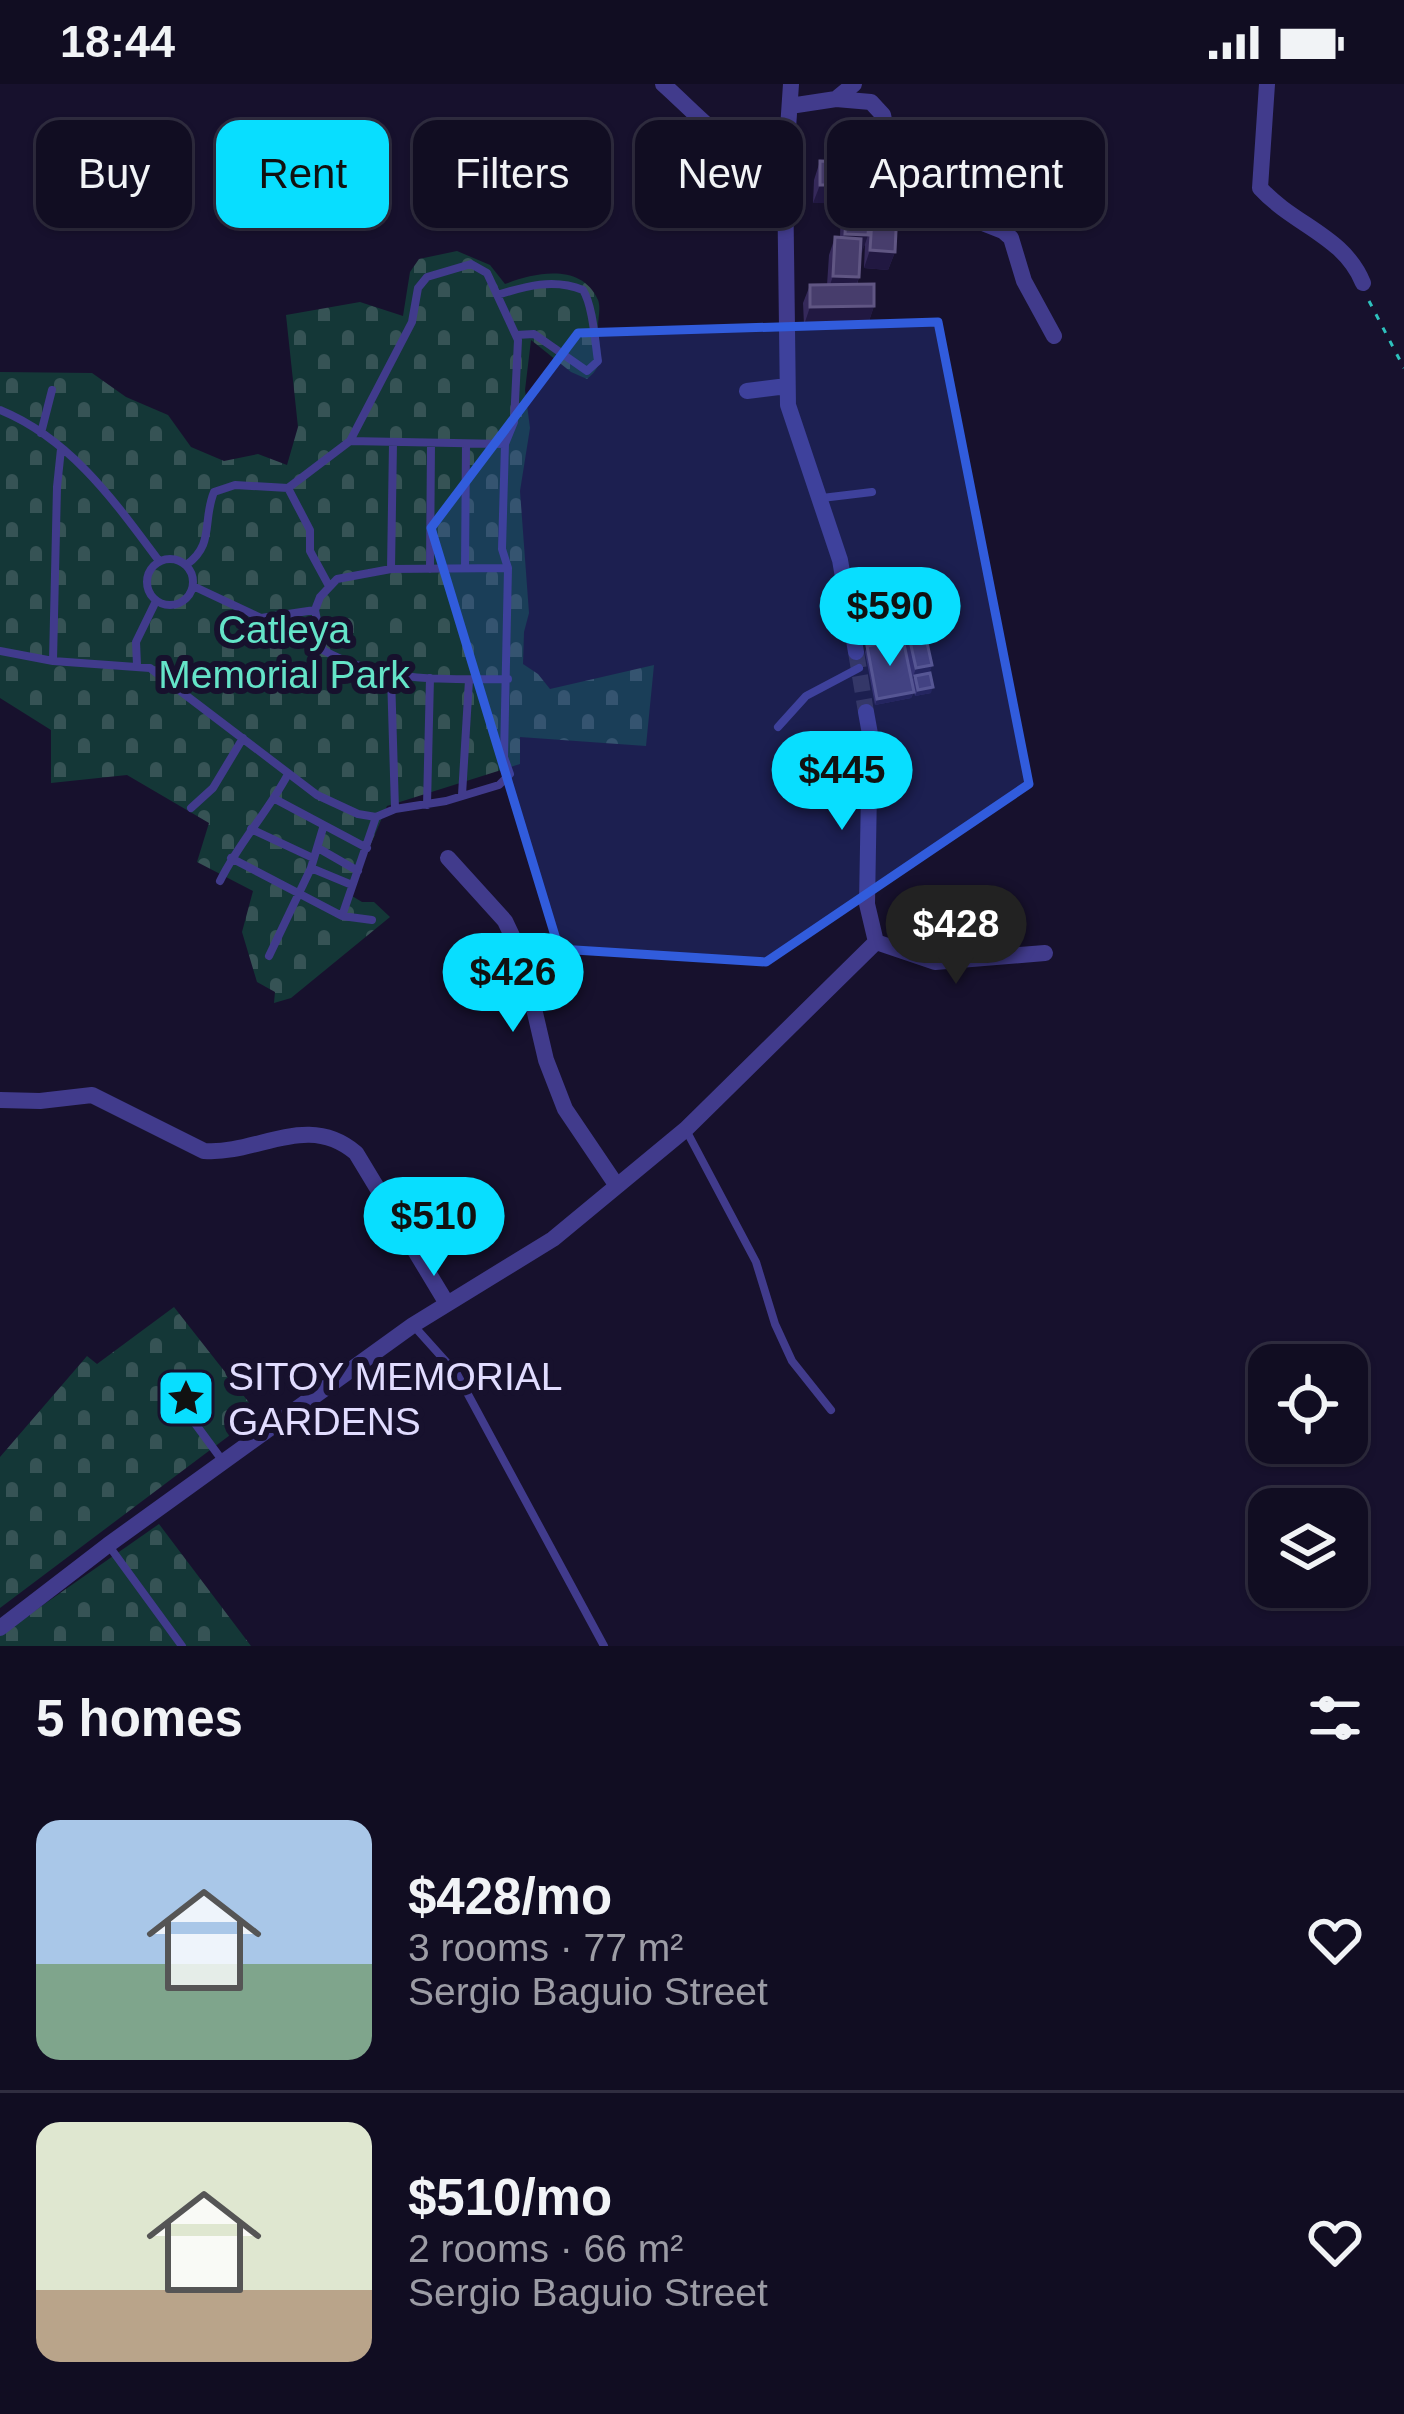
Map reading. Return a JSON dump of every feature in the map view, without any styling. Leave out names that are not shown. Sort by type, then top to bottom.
[{"type":"street","points":[[663,84],[704,120]]},
{"type":"street","points":[[789,120],[791,84]]},
{"type":"street","points":[[836,99],[854,84]]},
{"type":"street","points":[[1267,84],[1260,188],[1316,234],[1345,250],[1363,283]]},
{"type":"street","points":[[790,106],[836,99],[871,102],[883,115],[892,158],[912,195],[1011,238],[1024,281],[1054,336]]},
{"type":"street","points":[[786,228],[788,405],[840,560],[857,660]]},
{"type":"street","points":[[747,391],[787,386]]},
{"type":"street","points":[[866,712],[870,734],[867,904],[876,942]]},
{"type":"street","points":[[448,858],[505,921],[522,957],[546,1060],[566,1109],[617,1186]]},
{"type":"street","points":[[876,942],[935,962],[1045,953]]},
{"type":"street","points":[[0,1628],[412,1325],[553,1239],[686,1129],[876,942]]},
{"type":"street","points":[[0,1100],[92,1095],[204,1151],[237,1150],[300,1134],[340,1139],[356,1153],[446,1302]]},
{"type":"lane","points":[[0,652],[53,661],[137,665],[159,672],[328,803],[376,817],[499,785],[510,774],[504,757],[508,568],[502,549],[505,444],[514,422],[516,335],[487,273],[471,264],[427,277],[418,289],[406,334],[350,441],[289,488],[235,485],[214,492],[208,537],[200,555],[185,565]]},
{"type":"lane","points":[[497,295],[532,284],[559,283],[583,290],[591,302],[590,326],[598,362],[587,371],[534,334],[516,335]]},
{"type":"lane","points":[[41,433],[52,389]]},
{"type":"lane","points":[[0,410],[62,448],[104,488],[159,561]]},
{"type":"lane","points":[[350,441],[505,444]]},
{"type":"lane","points":[[392,569],[393,443]]},
{"type":"lane","points":[[430,569],[431,444]]},
{"type":"lane","points":[[466,444],[466,569]]},
{"type":"lane","points":[[53,661],[62,448]]},
{"type":"lane","points":[[289,488],[310,530],[310,550],[329,586]]},
{"type":"lane","points":[[821,498],[872,492]]},
{"type":"lane","points":[[159,561],[185,565],[193,586],[178,604],[156,601],[146,580],[159,561]]},
{"type":"lane","points":[[508,568],[357,572],[329,586],[316,610],[323,650],[391,675],[508,679]]},
{"type":"lane","points":[[193,586],[261,618],[316,610]]},
{"type":"lane","points":[[137,665],[136,642],[156,601]]},
{"type":"lane","points":[[778,727],[806,696],[857,660]]},
{"type":"lane","points":[[391,675],[395,809]]},
{"type":"lane","points":[[428,805],[430,678]]},
{"type":"lane","points":[[462,795],[469,680]]},
{"type":"lane","points":[[191,808],[213,788],[244,737]]},
{"type":"lane","points":[[220,880],[288,774]]},
{"type":"lane","points":[[274,800],[367,848]]},
{"type":"lane","points":[[342,916],[376,817]]},
{"type":"lane","points":[[268,956],[323,828]]},
{"type":"lane","points":[[251,829],[358,872]]},
{"type":"lane","points":[[314,858],[352,886]]},
{"type":"lane","points":[[231,859],[342,916],[372,920]]},
{"type":"lane","points":[[686,1129],[756,1262],[792,1361],[831,1410]]},
{"type":"lane","points":[[412,1325],[457,1374],[604,1646]]},
{"type":"lane","points":[[174,1395],[223,1461]]},
{"type":"lane","points":[[108,1545],[182,1646]]},
{"type":"path","points":[[1363,283],[1404,368]]},
{"type":"highlighted area","points":[[938,322],[1029,784],[766,962],[559,949],[431,528],[578,333]]},
{"type":"green space","name":"Catleya Memorial Park","points":[[457,251],[490,265],[505,284],[543,274],[569,275],[590,288],[598,300],[600,356],[587,379],[531,340],[525,390],[530,428],[520,491],[529,613],[523,664],[550,689],[654,665],[646,746],[520,737],[520,764],[387,806],[352,896],[374,902],[390,917],[291,998],[274,1003],[275,992],[257,982],[242,932],[253,891],[197,862],[209,823],[127,775],[51,783],[51,730],[0,698],[0,372],[92,373],[126,397],[168,415],[191,447],[224,461],[258,454],[287,465],[298,427],[286,315],[360,302],[403,316],[410,272],[419,259]]},
{"type":"green space","points":[[174,1307],[258,1414],[0,1608],[0,1457],[87,1356],[97,1364]]},
{"type":"green space","points":[[159,1524],[251,1646],[0,1646],[0,1635]]},
{"type":"building","points":[[820,161],[827,161],[827,185],[820,185]]},
{"type":"building","points":[[845,228],[868,228],[868,235],[845,234]]},
{"type":"building","points":[[871,228],[896,228],[895,252],[870,250]]},
{"type":"building","points":[[835,237],[861,239],[859,277],[833,276]]},
{"type":"building","points":[[874,284],[874,306],[810,307],[810,285]]},
{"type":"building","points":[[924,629],[932,665],[916,668],[908,632]]},
{"type":"building","points":[[903,639],[914,692],[877,699],[867,646]]},
{"type":"building","points":[[930,673],[933,687],[918,690],[915,676]]},
{"type":"tunnel","points":[[856,652],[866,712]]},
{"type":"place","name":"SITOY MEMORIAL GARDENS","points":[[186,1398]]}]
